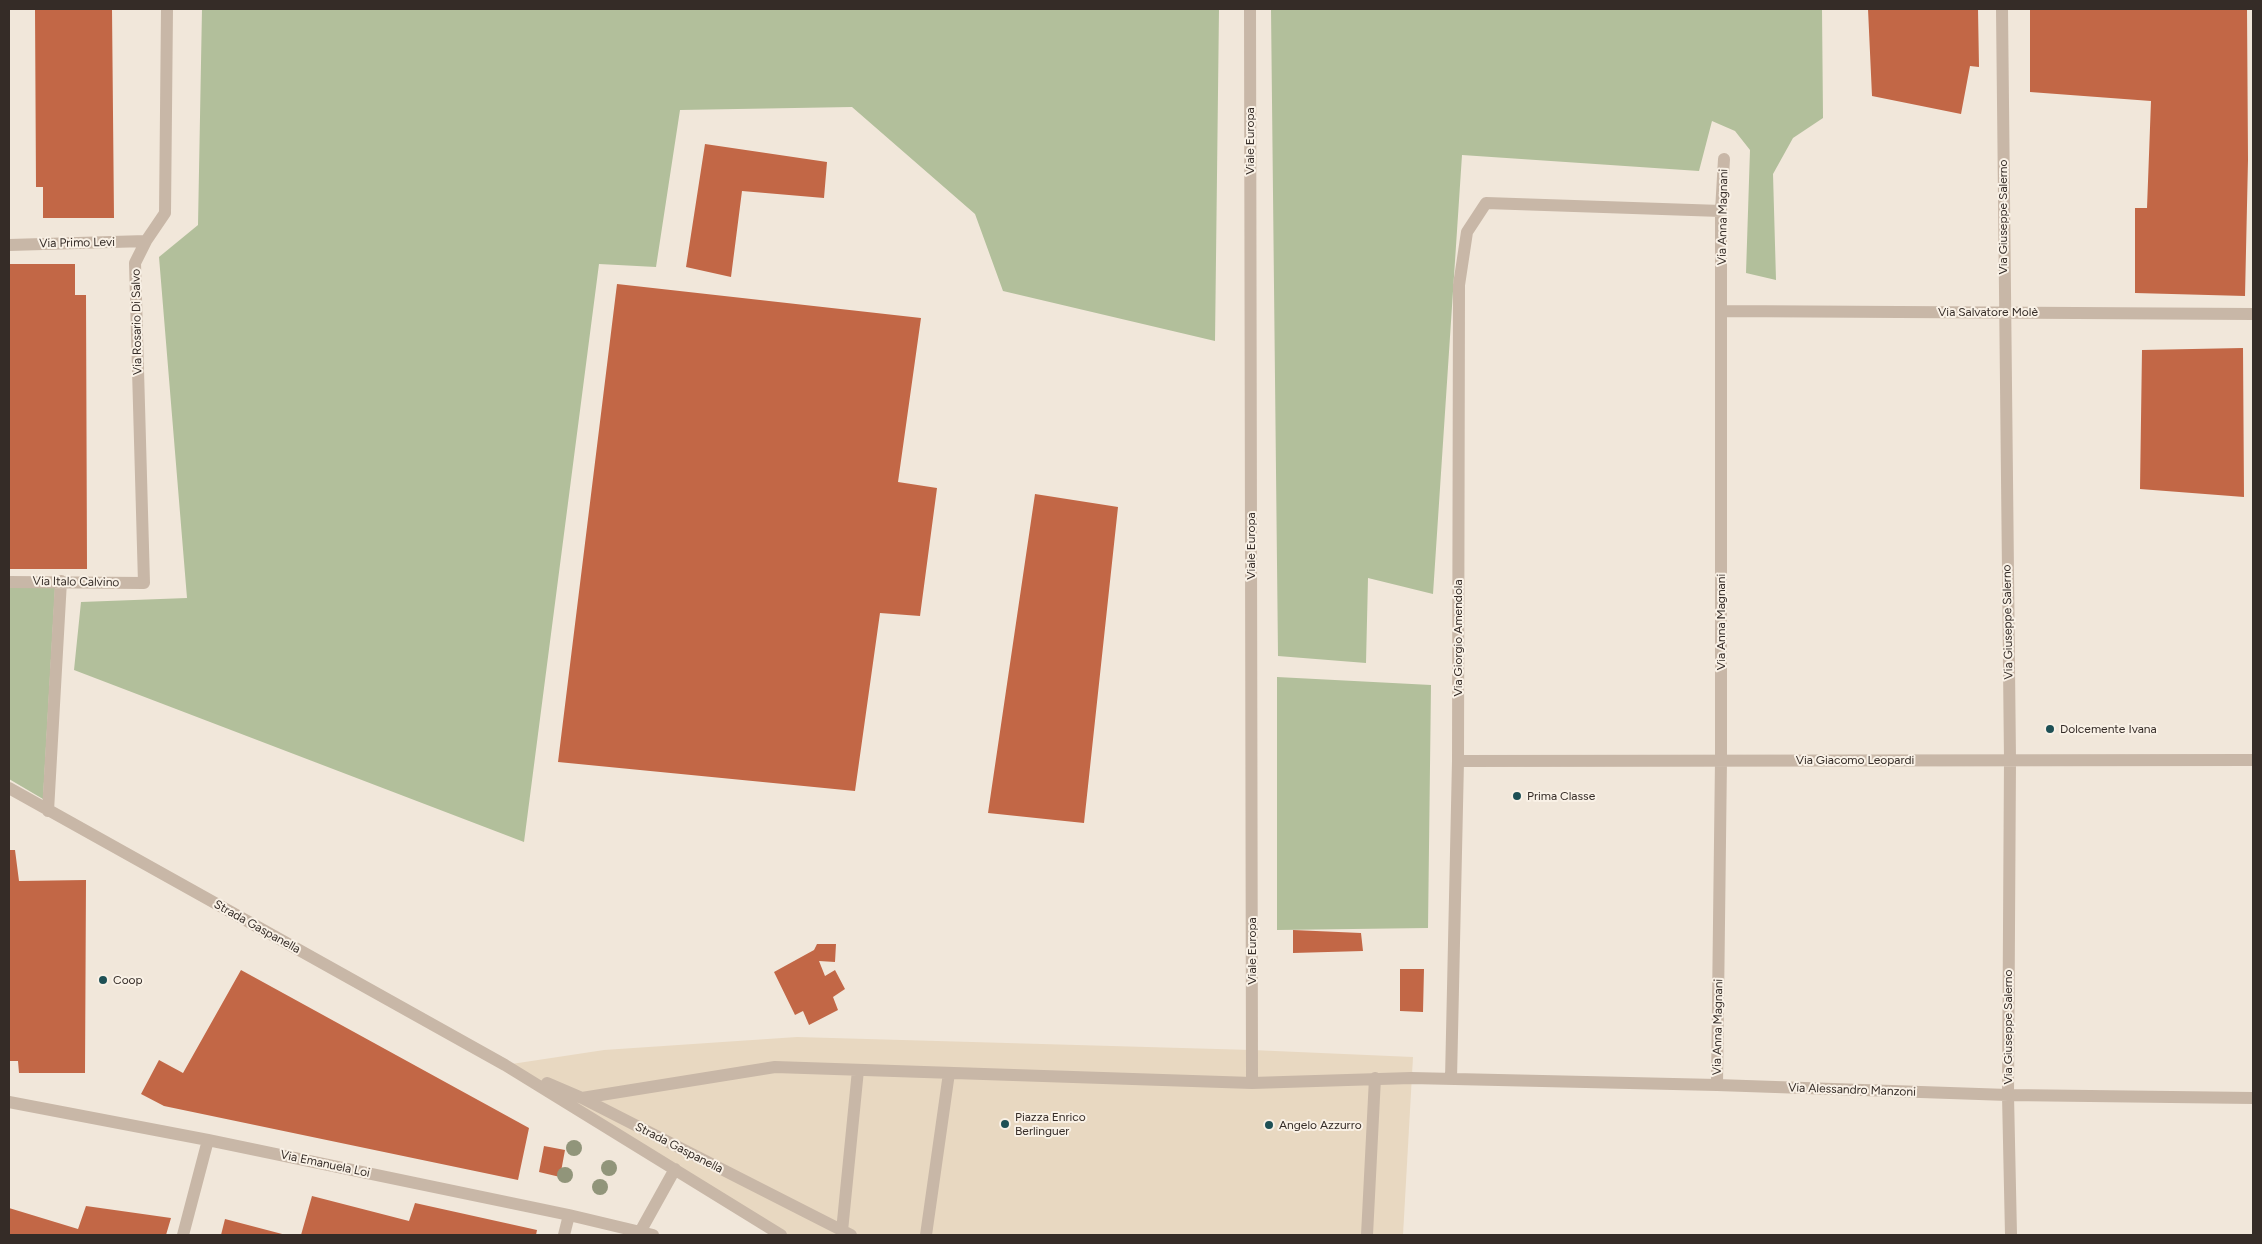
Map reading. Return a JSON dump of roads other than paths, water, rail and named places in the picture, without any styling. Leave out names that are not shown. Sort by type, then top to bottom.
[{"type":"street","name":"Via Rosario Di Salvo","points":[[144,583],[135,263],[146,241],[165,213],[167,9]]},
{"type":"street","name":"Viale Europa","points":[[1250,9],[1252,1083]]},
{"type":"street","name":"Via Giuseppe Salerno","points":[[2002,9],[2010,760],[2008,1095],[2012,1235]]},
{"type":"street","name":"Via Anna Magnani","points":[[1718,1085],[1721,760],[1721,211],[1724,159]]},
{"type":"street","name":"Via Giorgio Amendola","points":[[1451,1079],[1458,761],[1459,286],[1467,232],[1486,203],[1721,211]]},
{"type":"street","name":"Via Primo Levi","points":[[9,245],[146,241]]},
{"type":"street","name":"Via Salvatore Molè","points":[[1722,311],[2253,314]]},
{"type":"street","points":[[48,810],[60,581]]},
{"type":"street","name":"Via Italo Calvino","points":[[9,582],[144,583]]},
{"type":"street","name":"Via Giacomo Leopardi","points":[[1458,761],[2253,760]]},
{"type":"street","name":"Strada Gaspanella","points":[[9,788],[505,1065],[781,1235]]},
{"type":"street","name":"Strada Gaspanella","points":[[505,1065],[582,1098],[845,1234]]},
{"type":"street","name":"Via Alessandro Manzoni","points":[[582,1098],[774,1068],[1252,1083],[1375,1078],[1451,1079],[1718,1085],[2008,1095],[2253,1098]]},
{"type":"street","points":[[845,1234],[858,1070]]},
{"type":"street","points":[[926,1235],[949,1073]]},
{"type":"street","points":[[1366,1235],[1375,1078]]},
{"type":"street","name":"Via Emanuela Loi","points":[[9,1102],[208,1140],[570,1215],[653,1235]]},
{"type":"street","points":[[183,1235],[208,1140]]},
{"type":"street","points":[[640,1232],[675,1170]]},
{"type":"street","points":[[564,1235],[570,1215]]},
{"type":"place","name":"Dolcemente Ivana","points":[[2050,729]]},
{"type":"place","name":"Prima Classe","points":[[1517,796]]},
{"type":"place","name":"Coop","points":[[103,980]]},
{"type":"place","name":"Piazza Enrico Berlinguer","points":[[1005,1124]]},
{"type":"place","name":"Angelo Azzurro","points":[[1269,1125]]}]
